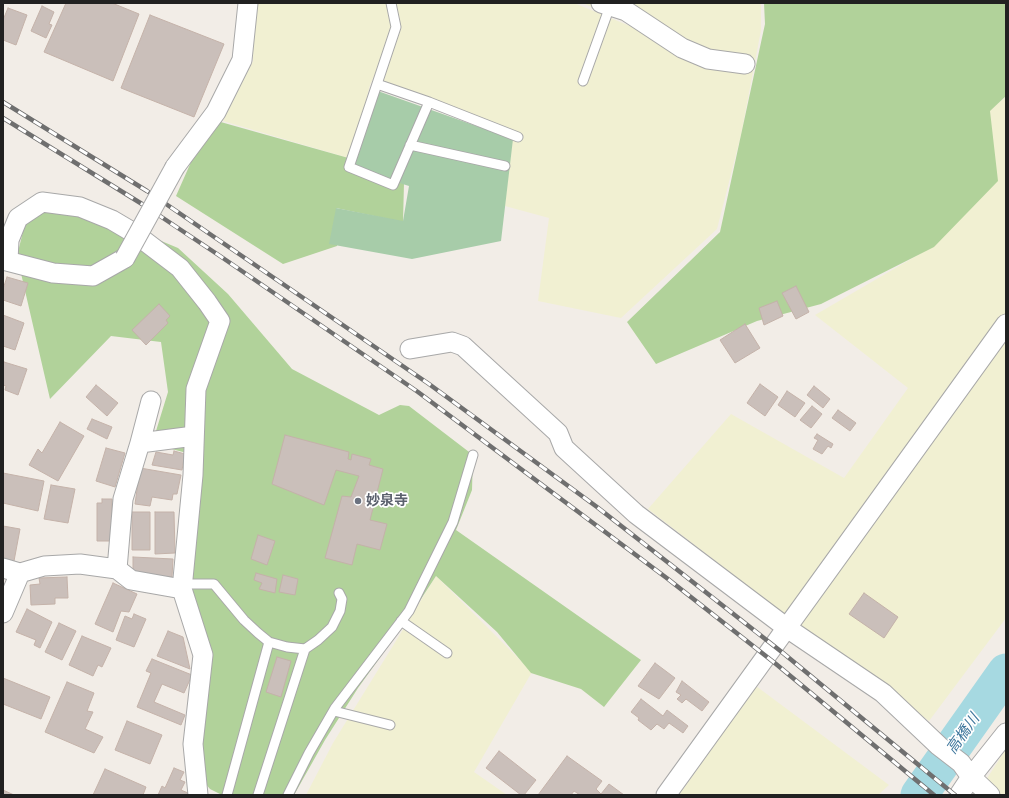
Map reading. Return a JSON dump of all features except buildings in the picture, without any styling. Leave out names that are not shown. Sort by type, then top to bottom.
[{"type":"street","points":[[198,795],[193,744],[203,655],[183,586],[193,475],[196,389],[220,321],[180,268],[134,232],[112,220],[80,206],[42,202],[18,218],[9,240],[6,260],[53,273],[92,276],[125,258],[175,166],[216,112],[242,60],[248,3]]},
{"type":"street","points":[[606,5],[626,11],[682,48],[708,59],[745,64]]},
{"type":"street","points":[[666,795],[1006,324]]},
{"type":"street","points":[[410,349],[452,342],[463,346],[558,433],[564,448],[636,514],[787,628],[884,693],[966,770],[990,795]]},
{"type":"street","points":[[117,569],[123,499],[151,401]]},
{"type":"street","points":[[140,443],[194,436]]},
{"type":"street","points":[[3,613],[12,571],[44,566],[80,564],[117,569],[131,580],[183,586]]},
{"type":"street","points":[[959,795],[966,770],[1006,733]]},
{"type":"lane","points":[[392,3],[396,27],[349,167],[392,185],[429,102]]},
{"type":"lane","points":[[583,81],[606,5]]},
{"type":"lane","points":[[377,84],[429,102],[518,137]]},
{"type":"lane","points":[[410,145],[505,166]]},
{"type":"lane","points":[[288,795],[309,753],[334,711],[408,611],[453,522],[473,456]]},
{"type":"lane","points":[[183,586],[214,584],[244,620],[270,642],[287,647],[305,649]]},
{"type":"lane","points":[[258,795],[305,649],[318,640],[332,627],[340,611],[342,599],[339,593]]},
{"type":"lane","points":[[401,621],[447,653]]},
{"type":"lane","points":[[227,795],[270,642]]},
{"type":"lane","points":[[334,711],[390,725]]},
{"type":"green space","points":[[254,3],[574,3],[664,40],[583,3],[761,3],[761,30],[741,135],[717,229],[621,318],[538,301],[549,218],[505,206],[511,134],[377,84],[394,33],[370,85],[352,159],[223,121],[253,61]]},
{"type":"green space","points":[[764,3],[1006,3],[1006,96],[990,111],[998,181],[934,247],[821,304],[757,321],[656,364],[627,322],[720,232],[765,24]]},
{"type":"green space","points":[[375,90],[513,139],[501,241],[412,259],[329,244],[336,208],[403,221],[409,186],[349,167]]},
{"type":"green space","points":[[1006,97],[1006,618],[929,721],[801,627],[648,509],[731,414],[844,478],[908,388],[815,315],[923,252],[990,110]]},
{"type":"green space","points":[[210,119],[352,159],[404,183],[403,222],[336,208],[337,246],[283,264],[176,196]]},
{"type":"green space","points":[[80,207],[178,248],[228,294],[292,369],[379,415],[400,405],[409,406],[473,455],[472,490],[456,530],[641,660],[604,707],[581,689],[531,673],[497,632],[436,576],[410,616],[358,688],[325,740],[294,795],[222,795],[210,789],[187,762],[203,655],[186,600],[179,516],[187,453],[152,444],[168,392],[161,342],[111,336],[50,399],[17,256],[28,211]]},
{"type":"green space","points":[[436,576],[532,672],[474,772],[507,795],[306,795],[333,743]]},
{"type":"green space","points":[[756,686],[889,785],[878,795],[679,795]]},
{"type":"green space","points":[[1006,749],[1006,795],[998,795],[984,783]]},
{"type":"waterway","name":"高橋川","points":[[919,795],[1006,672]]},
{"type":"railway","points":[[3,102],[147,191],[429,384],[597,507],[783,653],[955,795]]},
{"type":"railway","points":[[3,118],[142,204],[418,392],[668,579],[776,664],[934,795]]},
{"type":"place","name":"妙泉寺","points":[[358,501]]}]
